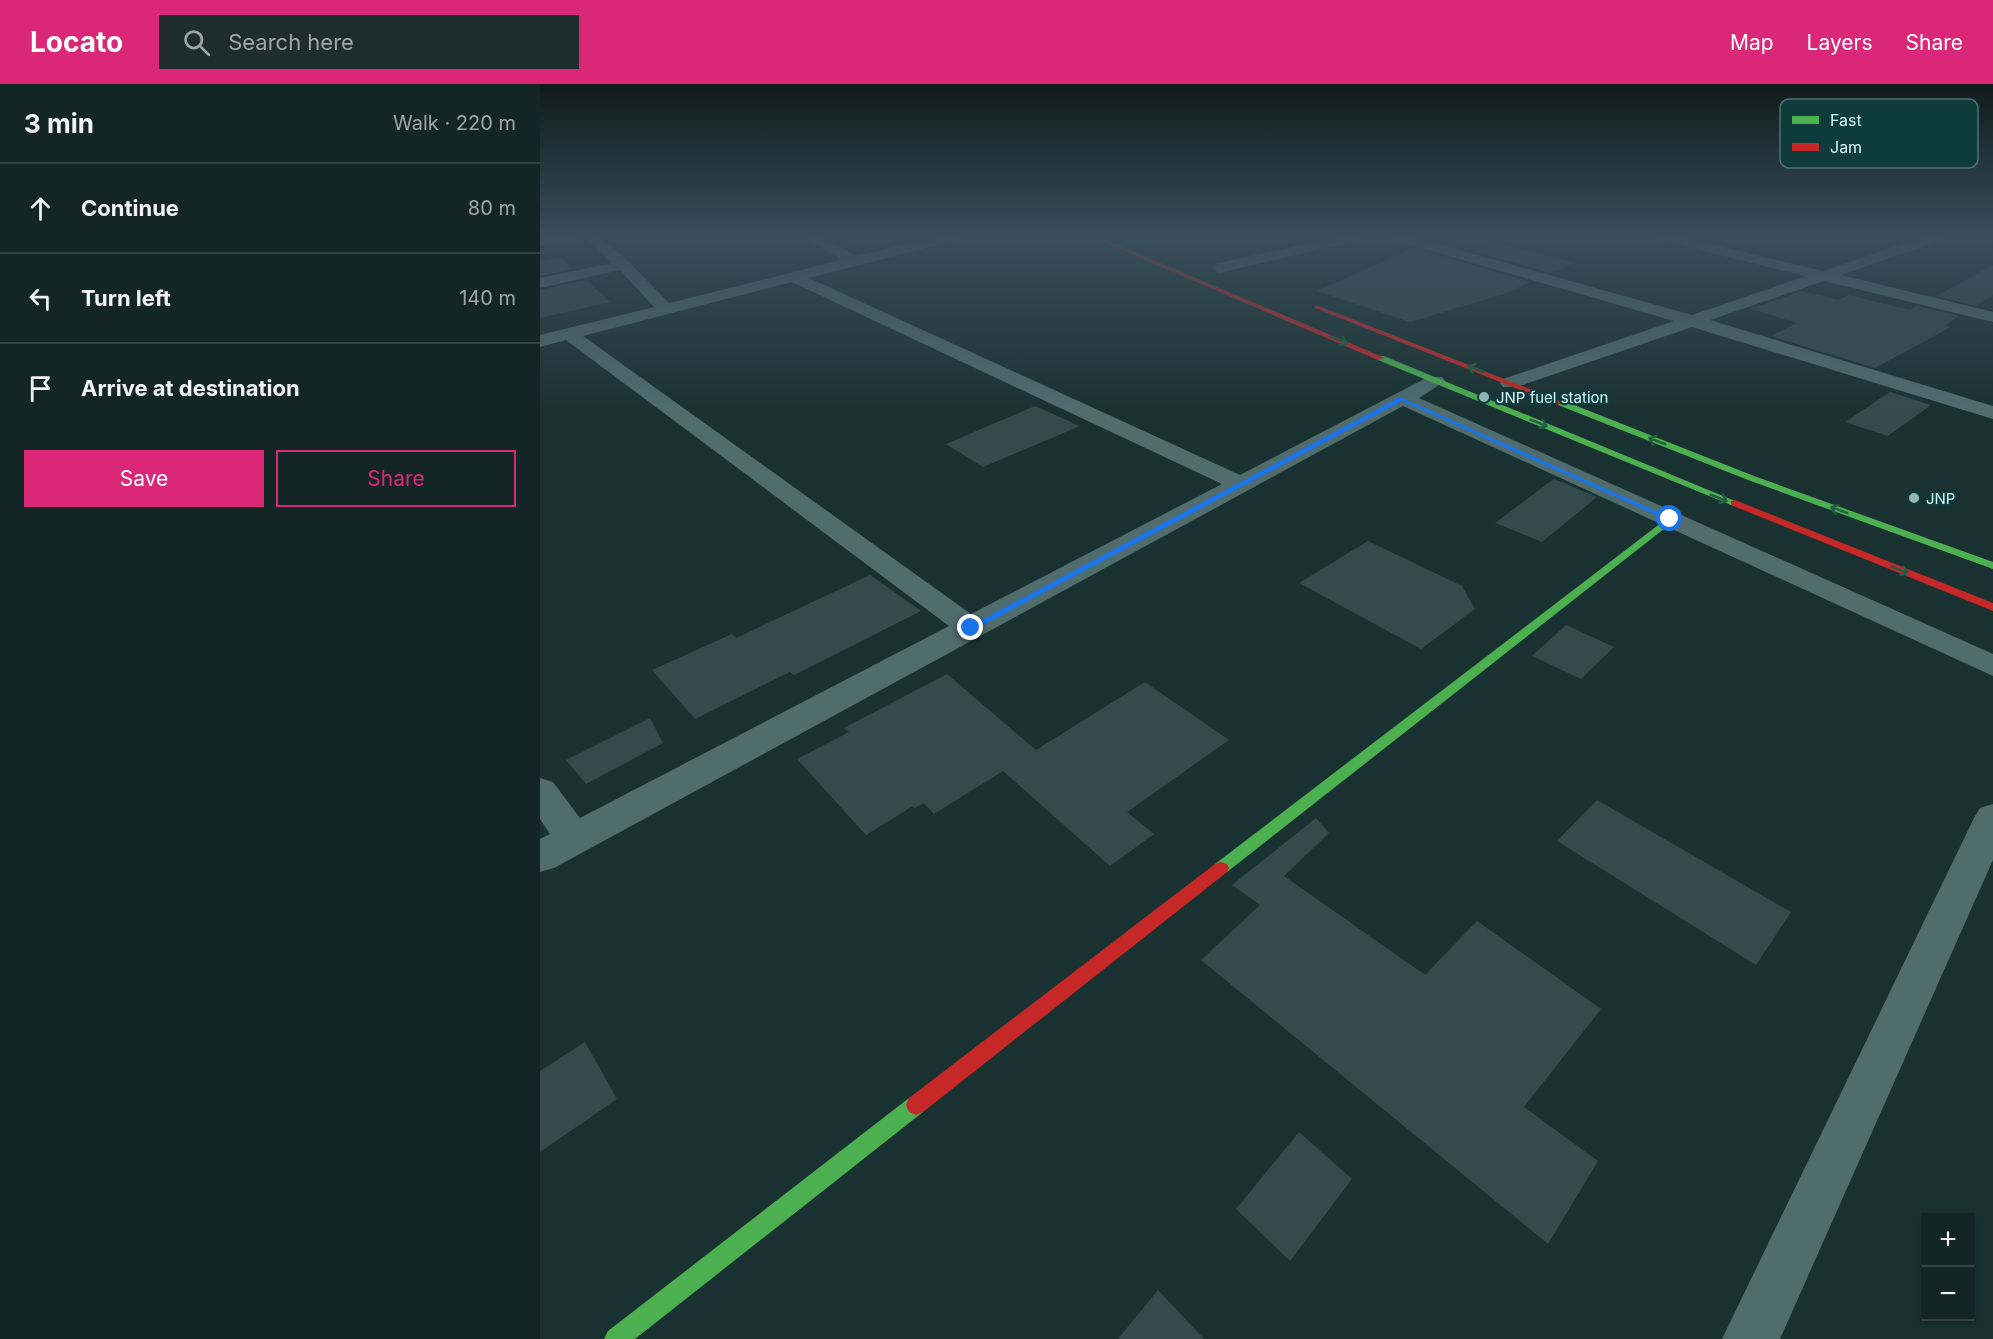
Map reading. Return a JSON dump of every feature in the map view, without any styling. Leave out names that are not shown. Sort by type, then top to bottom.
[{"type":"main road","points":[[1231,295],[1435,381],[1993,607]]},
{"type":"main road","points":[[1305,302],[1751,478],[1993,566]]},
{"type":"main road","points":[[616,1339],[1670,519]]},
{"type":"street","points":[[651,295],[665,309]]},
{"type":"street","points":[[540,341],[725,295]]},
{"type":"street","points":[[830,295],[1241,484]]},
{"type":"street","points":[[1600,295],[1993,413]]},
{"type":"street","points":[[1510,382],[1769,295]]},
{"type":"street","points":[[1900,295],[1993,317]]},
{"type":"street","points":[[569,334],[971,628]]},
{"type":"street","points":[[540,856],[1435,381]]},
{"type":"street","points":[[1402,399],[1993,666]]},
{"type":"street","points":[[540,791],[574,839]]},
{"type":"street","points":[[1751,1339],[1993,818]]},
{"type":"building","points":[[540,295],[602,295],[610,302],[540,318]]},
{"type":"building","points":[[1328,295],[1502,295],[1410,322]]},
{"type":"building","points":[[1792,295],[1816,295],[1838,300],[1849,295],[1910,310],[1917,306],[1959,316],[1945,325],[1951,327],[1875,368],[1771,336],[1797,323],[1751,309]]},
{"type":"building","points":[[1939,295],[1993,295],[1976,306],[1936,296]]},
{"type":"building","points":[[1890,392],[1931,405],[1888,436],[1845,422]]},
{"type":"building","points":[[1035,406],[1080,426],[983,467],[946,444]]},
{"type":"building","points":[[1554,479],[1597,497],[1542,542],[1495,523]]},
{"type":"building","points":[[1368,541],[1462,586],[1475,609],[1421,649],[1299,583]]},
{"type":"building","points":[[870,575],[921,611],[794,675],[790,672],[695,719],[652,670],[732,634],[736,638]]},
{"type":"building","points":[[1566,625],[1614,647],[1581,679],[1532,656]]},
{"type":"building","points":[[947,674],[1036,750],[1145,682],[1229,740],[1127,812],[1154,834],[1110,866],[1003,771],[934,814],[924,803],[915,808],[913,806],[866,835],[797,759],[849,732],[844,728]]},
{"type":"building","points":[[650,718],[663,743],[586,784],[566,760]]},
{"type":"building","points":[[1597,800],[1791,912],[1756,965],[1557,841]]},
{"type":"building","points":[[1316,818],[1329,833],[1284,876],[1425,975],[1477,921],[1601,1009],[1524,1107],[1598,1161],[1548,1244],[1201,960],[1260,905],[1232,885]]},
{"type":"building","points":[[585,1042],[617,1099],[540,1152],[540,1071]]},
{"type":"building","points":[[1299,1132],[1352,1179],[1290,1261],[1236,1209]]},
{"type":"building","points":[[1158,1290],[1204,1339],[1118,1339]]},
{"type":"traffic: fast","points":[[1381,358],[1735,503]]},
{"type":"traffic: fast","points":[[1561,403],[1751,478],[1993,566]]},
{"type":"traffic: fast","points":[[1221,868],[1670,519]]},
{"type":"traffic: fast","points":[[616,1339],[916,1105]]},
{"type":"traffic: jam","points":[[1231,295],[1381,358]]},
{"type":"traffic: jam","points":[[1317,307],[1561,403]]},
{"type":"traffic: jam","points":[[1735,503],[1993,607]]},
{"type":"traffic: jam","points":[[916,1105],[1221,868]]},
{"type":"place","name":"JNP fuel station","points":[[1484,397]]},
{"type":"place","name":"JNP","points":[[1914,498]]},
{"type":"route","points":[[971,628],[1402,399],[1670,519]]}]
